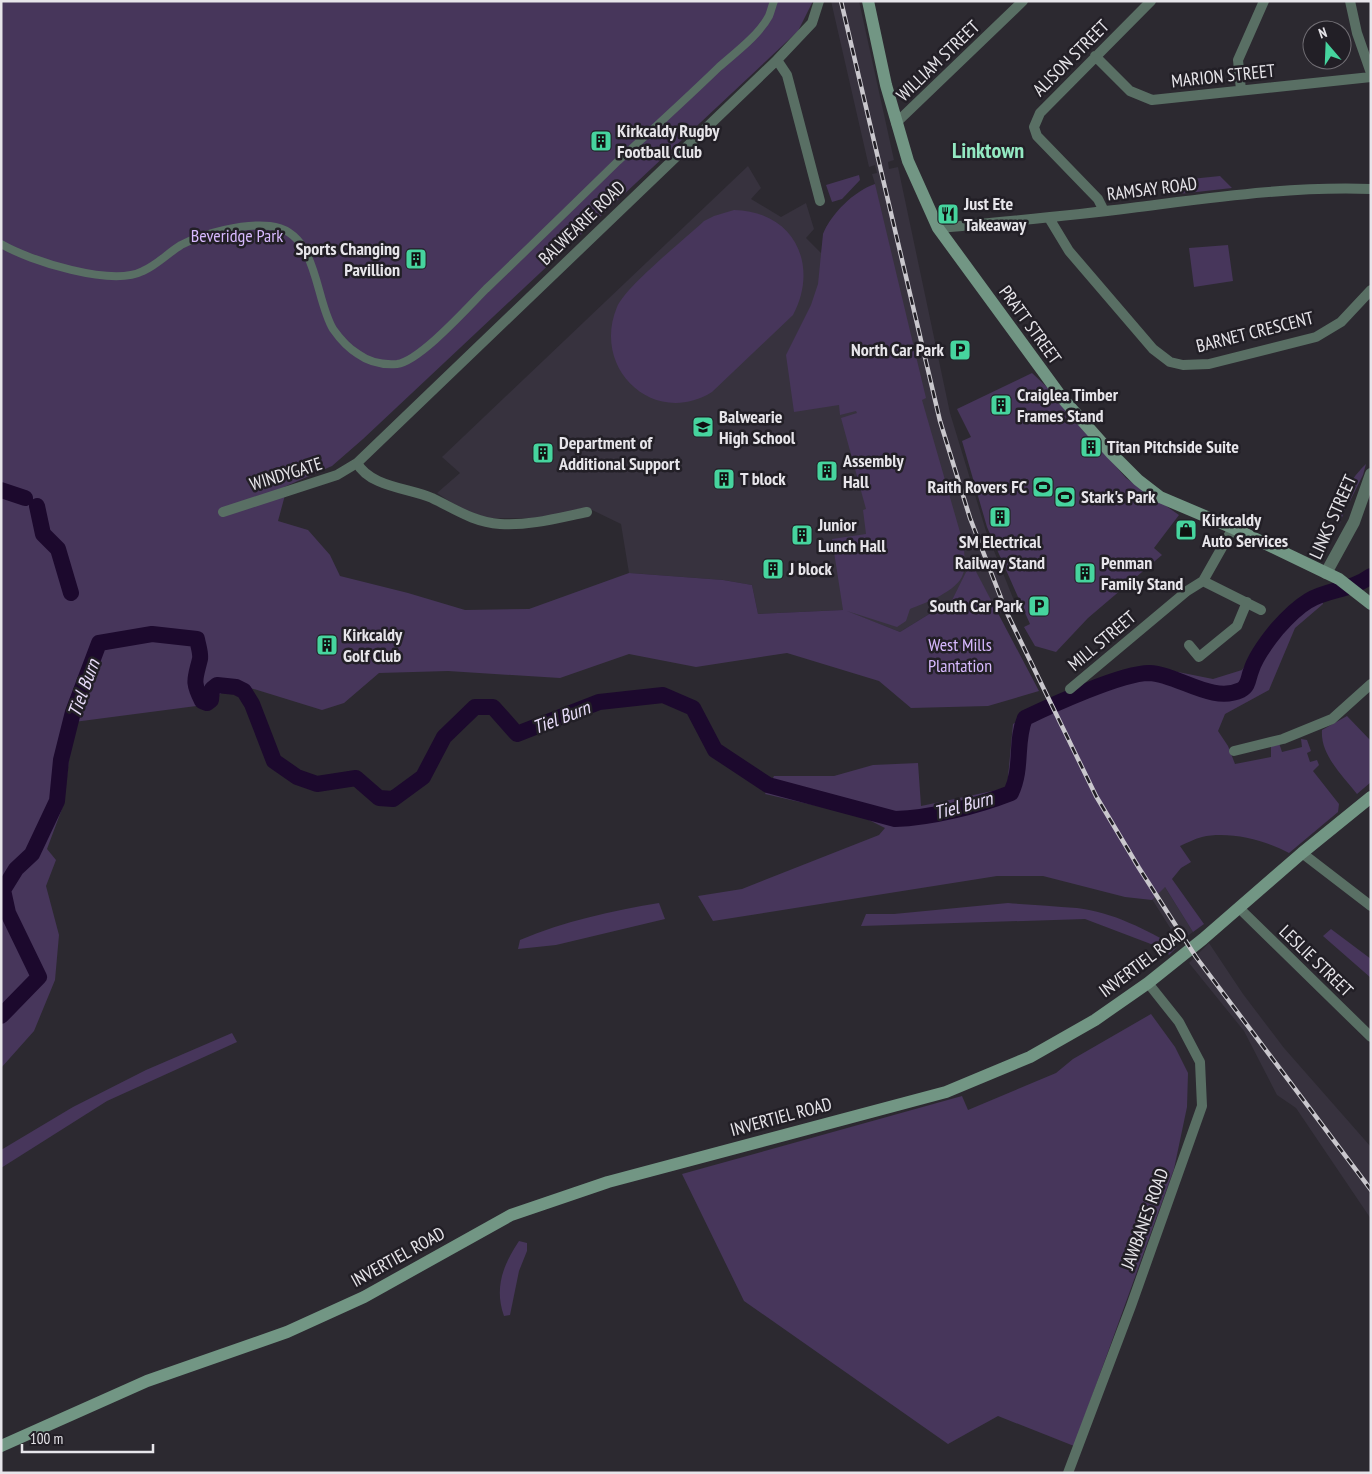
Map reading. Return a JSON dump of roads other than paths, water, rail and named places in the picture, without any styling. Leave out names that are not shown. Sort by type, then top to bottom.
[{"type":"main road","name":"PRATT STREET","points":[[868,1],[896,123],[913,175],[938,228],[1063,399],[1138,480],[1160,497],[1233,528],[1339,579],[1371,604]]},
{"type":"main road","name":"INVERTIEL ROAD","points":[[1,1446],[147,1381],[287,1332],[364,1297],[511,1215],[608,1182],[946,1092],[1030,1057],[1095,1020],[1148,983],[1239,908],[1302,852],[1371,797]]},
{"type":"street","points":[[1,244],[13,251],[77,271],[112,277],[142,272],[183,244],[227,229],[270,226],[283,229],[301,244],[307,254],[328,318],[333,329],[348,347],[362,358],[373,362],[386,364],[408,361],[448,327],[619,160],[746,42],[768,17],[774,1]]},
{"type":"street","name":"BALWEARIE ROAD","points":[[357,463],[777,60],[812,23],[819,1]]},
{"type":"street","name":"WILLIAM STREET","points":[[896,123],[1023,1]]},
{"type":"street","name":"ALISON STREET","points":[[1104,211],[1098,199],[1037,136],[1034,127],[1040,113],[1151,1]]},
{"type":"street","points":[[1240,90],[1238,60],[1264,1]]},
{"type":"street","points":[[1350,1],[1371,73]]},
{"type":"street","name":"MARION STREET","points":[[1095,56],[1130,91],[1152,100],[1371,77]]},
{"type":"street","points":[[777,60],[787,75],[820,201]]},
{"type":"street","name":"RAMSAY ROAD","points":[[938,228],[1049,218],[1272,191],[1371,190]]},
{"type":"street","name":"BARNET CRESCENT","points":[[1049,218],[1069,251],[1154,349],[1170,362],[1176,364],[1209,364],[1316,337],[1341,322],[1371,290]]},
{"type":"street","points":[[357,463],[362,471],[385,483],[432,498],[458,513],[488,522],[528,523],[587,512]]},
{"type":"street","name":"WINDYGATE","points":[[223,512],[336,475],[357,463]]},
{"type":"street","name":"LINKS STREET","points":[[1326,573],[1354,522],[1371,474]]},
{"type":"street","name":"MILL STREET","points":[[1070,689],[1187,591],[1203,581],[1233,528]]},
{"type":"street","points":[[1203,581],[1260,610]]},
{"type":"street","points":[[1189,645],[1199,657],[1237,626],[1247,602]]},
{"type":"street","points":[[1234,751],[1283,738],[1332,718],[1371,684]]},
{"type":"street","points":[[1302,852],[1371,906]]},
{"type":"street","name":"LESLIE STREET","points":[[1239,908],[1371,1036]]},
{"type":"street","name":"JAWBANES ROAD","points":[[1068,1473],[1131,1306],[1202,1106],[1200,1062],[1179,1022],[1148,983]]},
{"type":"waterway","points":[[1,490],[25,498]]},
{"type":"waterway","points":[[37,506],[43,534],[58,549],[71,593]]},
{"type":"waterway","name":"Tiel Burn","points":[[1,1016],[39,977],[8,913],[3,890],[16,869],[32,854],[57,801],[61,760],[73,712],[99,643],[152,634],[197,639],[200,657],[196,684],[202,701],[207,703],[211,700],[212,689],[217,685],[236,687],[244,691],[252,704],[274,761],[297,777],[317,784],[356,778],[379,798],[393,799],[423,777],[444,737],[475,707],[493,707],[517,734],[599,702],[663,695],[693,708],[715,750],[768,785],[895,819],[954,810],[1011,793],[1017,774],[1020,736],[1025,718],[1105,684],[1137,674],[1149,673],[1172,678],[1207,691],[1230,693],[1241,690],[1247,684],[1255,660],[1262,649],[1277,629],[1296,610],[1315,597],[1355,585],[1371,576]]},
{"type":"railway","points":[[841,1],[940,421],[970,518],[1006,611],[1096,796],[1139,868],[1196,957],[1371,1190]]},
{"type":"place","name":"Kirkcaldy Rugby Football Club","points":[[601,141]]},
{"type":"place","name":"Just Ete Takeaway","points":[[948,214]]},
{"type":"place","name":"Sports Changing Pavillion","points":[[416,259]]},
{"type":"place","name":"North Car Park","points":[[960,350]]},
{"type":"place","name":"Craiglea Timber Frames Stand","points":[[1001,405]]},
{"type":"place","name":"Balwearie High School","points":[[703,427]]},
{"type":"place","name":"Titan Pitchside Suite","points":[[1091,447]]},
{"type":"place","name":"Department of Additional Support","points":[[543,453]]},
{"type":"place","name":"Assembly Hall","points":[[827,471]]},
{"type":"place","name":"T block","points":[[724,479]]},
{"type":"place","name":"Raith Rovers FC","points":[[1043,487]]},
{"type":"place","name":"Stark's Park","points":[[1065,497]]},
{"type":"place","name":"SM Electrical Railway Stand","points":[[1000,517]]},
{"type":"place","name":"Kirkcaldy Auto Services","points":[[1186,530]]},
{"type":"place","name":"Junior Lunch Hall","points":[[802,535]]},
{"type":"place","name":"J block","points":[[773,569]]},
{"type":"place","name":"Penman Family Stand","points":[[1085,573]]},
{"type":"place","name":"South Car Park","points":[[1039,606]]},
{"type":"place","name":"Kirkcaldy Golf Club","points":[[327,645]]},
{"type":"district","name":"Linktown","points":[[988,150]]},
{"type":"park label","name":"Beveridge Park","points":[[237,236]]},
{"type":"park label","name":"West Mills Plantation","points":[[960,655]]}]
